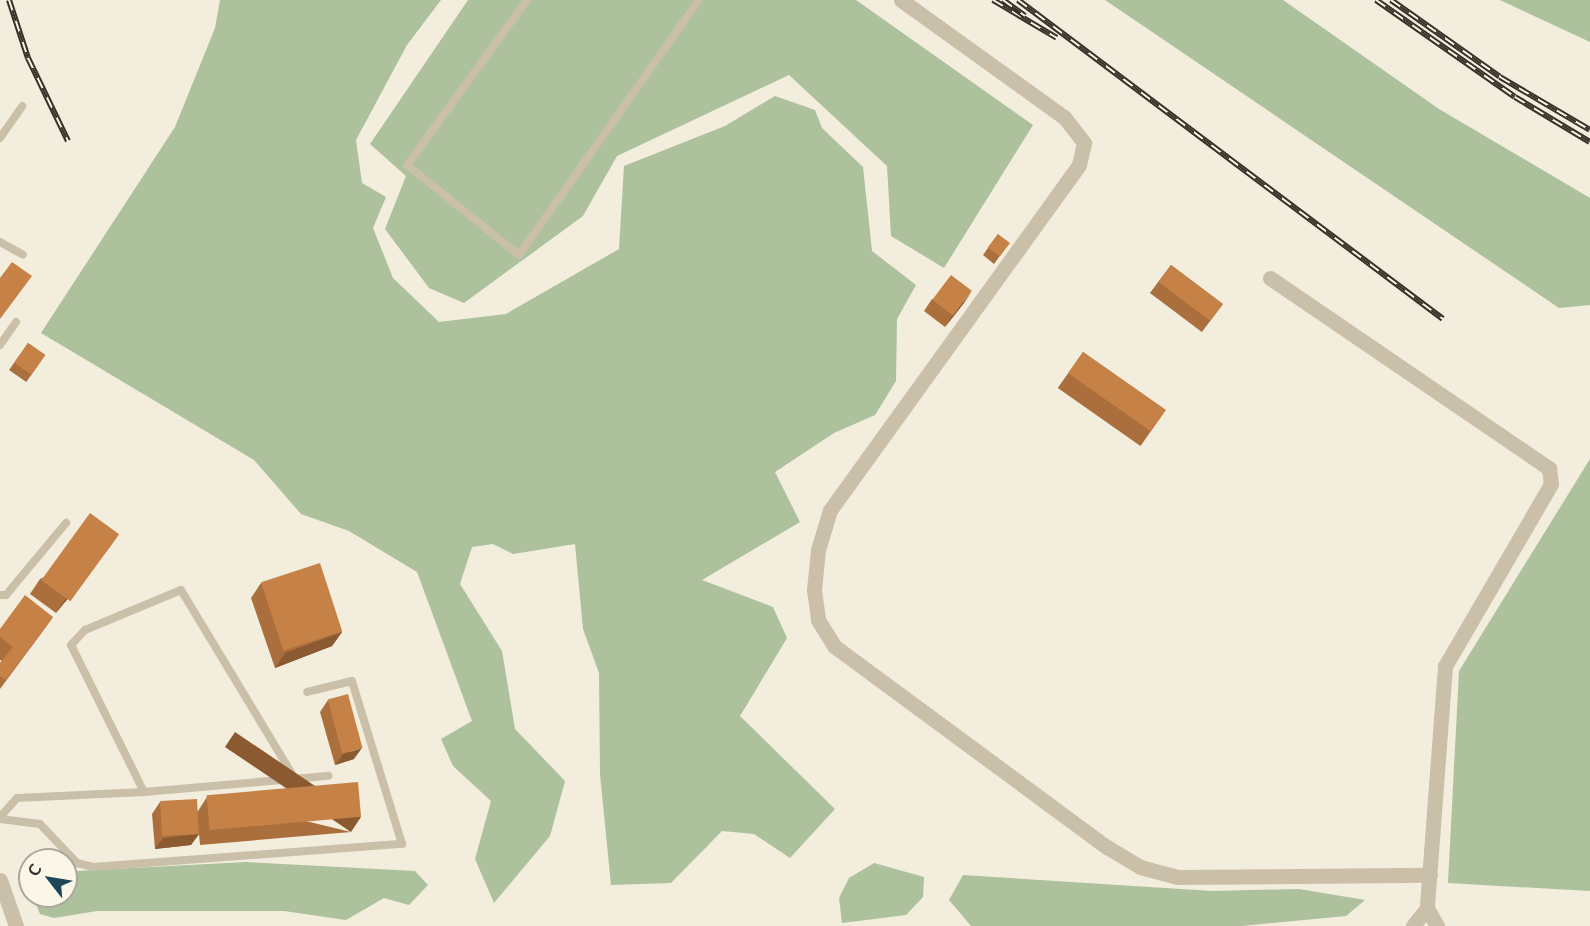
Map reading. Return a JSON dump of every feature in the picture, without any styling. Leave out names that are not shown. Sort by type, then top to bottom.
[{"type":"street","points":[[901,0],[1064,117],[1084,143],[1079,165],[830,510],[818,550],[814,590],[818,620],[834,646],[1107,847],[1140,867],[1177,877],[1430,875]]},
{"type":"street","points":[[1270,278],[1549,468],[1551,484],[1445,666],[1427,908],[1413,926]]},
{"type":"street","points":[[0,880],[16,926]]},
{"type":"street","points":[[1427,908],[1437,926]]},
{"type":"lane","points":[[527,0],[407,165],[519,255],[699,0]]},
{"type":"lane","points":[[0,138],[22,106]]},
{"type":"lane","points":[[0,242],[23,255]]},
{"type":"lane","points":[[0,345],[16,322]]},
{"type":"lane","points":[[0,595],[6,595],[66,523]]},
{"type":"lane","points":[[144,792],[71,645],[85,630],[181,590],[296,779]]},
{"type":"lane","points":[[0,818],[39,824],[77,862],[93,867],[402,844],[352,681],[307,692]]},
{"type":"lane","points":[[0,818],[17,798],[144,792],[328,777]]},
{"type":"green space","points":[[220,0],[441,0],[407,45],[356,140],[362,183],[386,197],[373,228],[393,278],[439,322],[506,314],[619,249],[624,166],[725,126],[775,96],[815,110],[822,128],[863,167],[872,251],[916,285],[897,319],[896,381],[875,415],[834,433],[775,472],[800,522],[702,580],[773,607],[787,638],[740,716],[835,809],[790,858],[754,834],[722,831],[671,883],[611,885],[600,774],[599,673],[583,629],[575,544],[513,554],[493,544],[472,547],[460,584],[502,651],[515,729],[565,781],[550,836],[494,903],[475,859],[491,801],[453,766],[441,739],[472,721],[417,572],[349,531],[301,514],[254,460],[41,333],[175,127],[215,28]]},
{"type":"green space","points":[[468,0],[856,0],[1033,125],[944,268],[891,236],[887,166],[789,75],[617,156],[583,216],[464,303],[429,288],[385,229],[406,176],[370,144]]},
{"type":"green space","points":[[1105,0],[1283,0],[1439,109],[1590,198],[1590,305],[1559,308]]},
{"type":"green space","points":[[1500,0],[1590,0],[1590,42]]},
{"type":"green space","points":[[1590,459],[1590,891],[1448,883],[1459,671]]},
{"type":"green space","points":[[246,862],[415,871],[428,885],[409,905],[384,898],[346,920],[284,911],[97,911],[54,918],[40,914],[38,908],[78,908],[78,871]]},
{"type":"green space","points":[[874,863],[924,877],[923,897],[906,915],[842,923],[839,898],[849,878]]},
{"type":"green space","points":[[963,875],[1212,891],[1299,889],[1365,900],[1346,916],[1242,926],[971,926],[949,900]]},
{"type":"building","points":[[998,234],[1010,243],[1000,257],[988,248]]},
{"type":"building","points":[[12,262],[32,276],[0,319],[0,278]]},
{"type":"building","points":[[1171,265],[1223,304],[1210,321],[1158,282]]},
{"type":"building","points":[[951,275],[972,291],[953,315],[932,300]]},
{"type":"building","points":[[28,343],[45,355],[31,375],[14,363]]},
{"type":"building","points":[[1083,352],[1166,410],[1151,431],[1068,373]]},
{"type":"building","points":[[90,513],[119,534],[70,601],[41,580]]},
{"type":"building","points":[[320,563],[342,631],[283,651],[261,582]]},
{"type":"building","points":[[25,595],[53,617],[6,680],[0,676],[0,663],[13,647],[0,637],[0,629]]},
{"type":"building","points":[[348,694],[362,748],[342,754],[328,699]]},
{"type":"building","points":[[358,782],[361,817],[210,830],[207,795]]},
{"type":"building","points":[[197,799],[199,834],[162,836],[160,801]]},
{"type":"railway","points":[[9,0],[28,58],[68,141]]},
{"type":"railway","points":[[993,0],[1057,38]]},
{"type":"railway","points":[[1003,0],[1025,16]]},
{"type":"railway","points":[[1018,0],[1443,319]]},
{"type":"railway","points":[[1376,0],[1515,97],[1590,142]]},
{"type":"railway","points":[[1391,0],[1500,77],[1590,130]]}]
